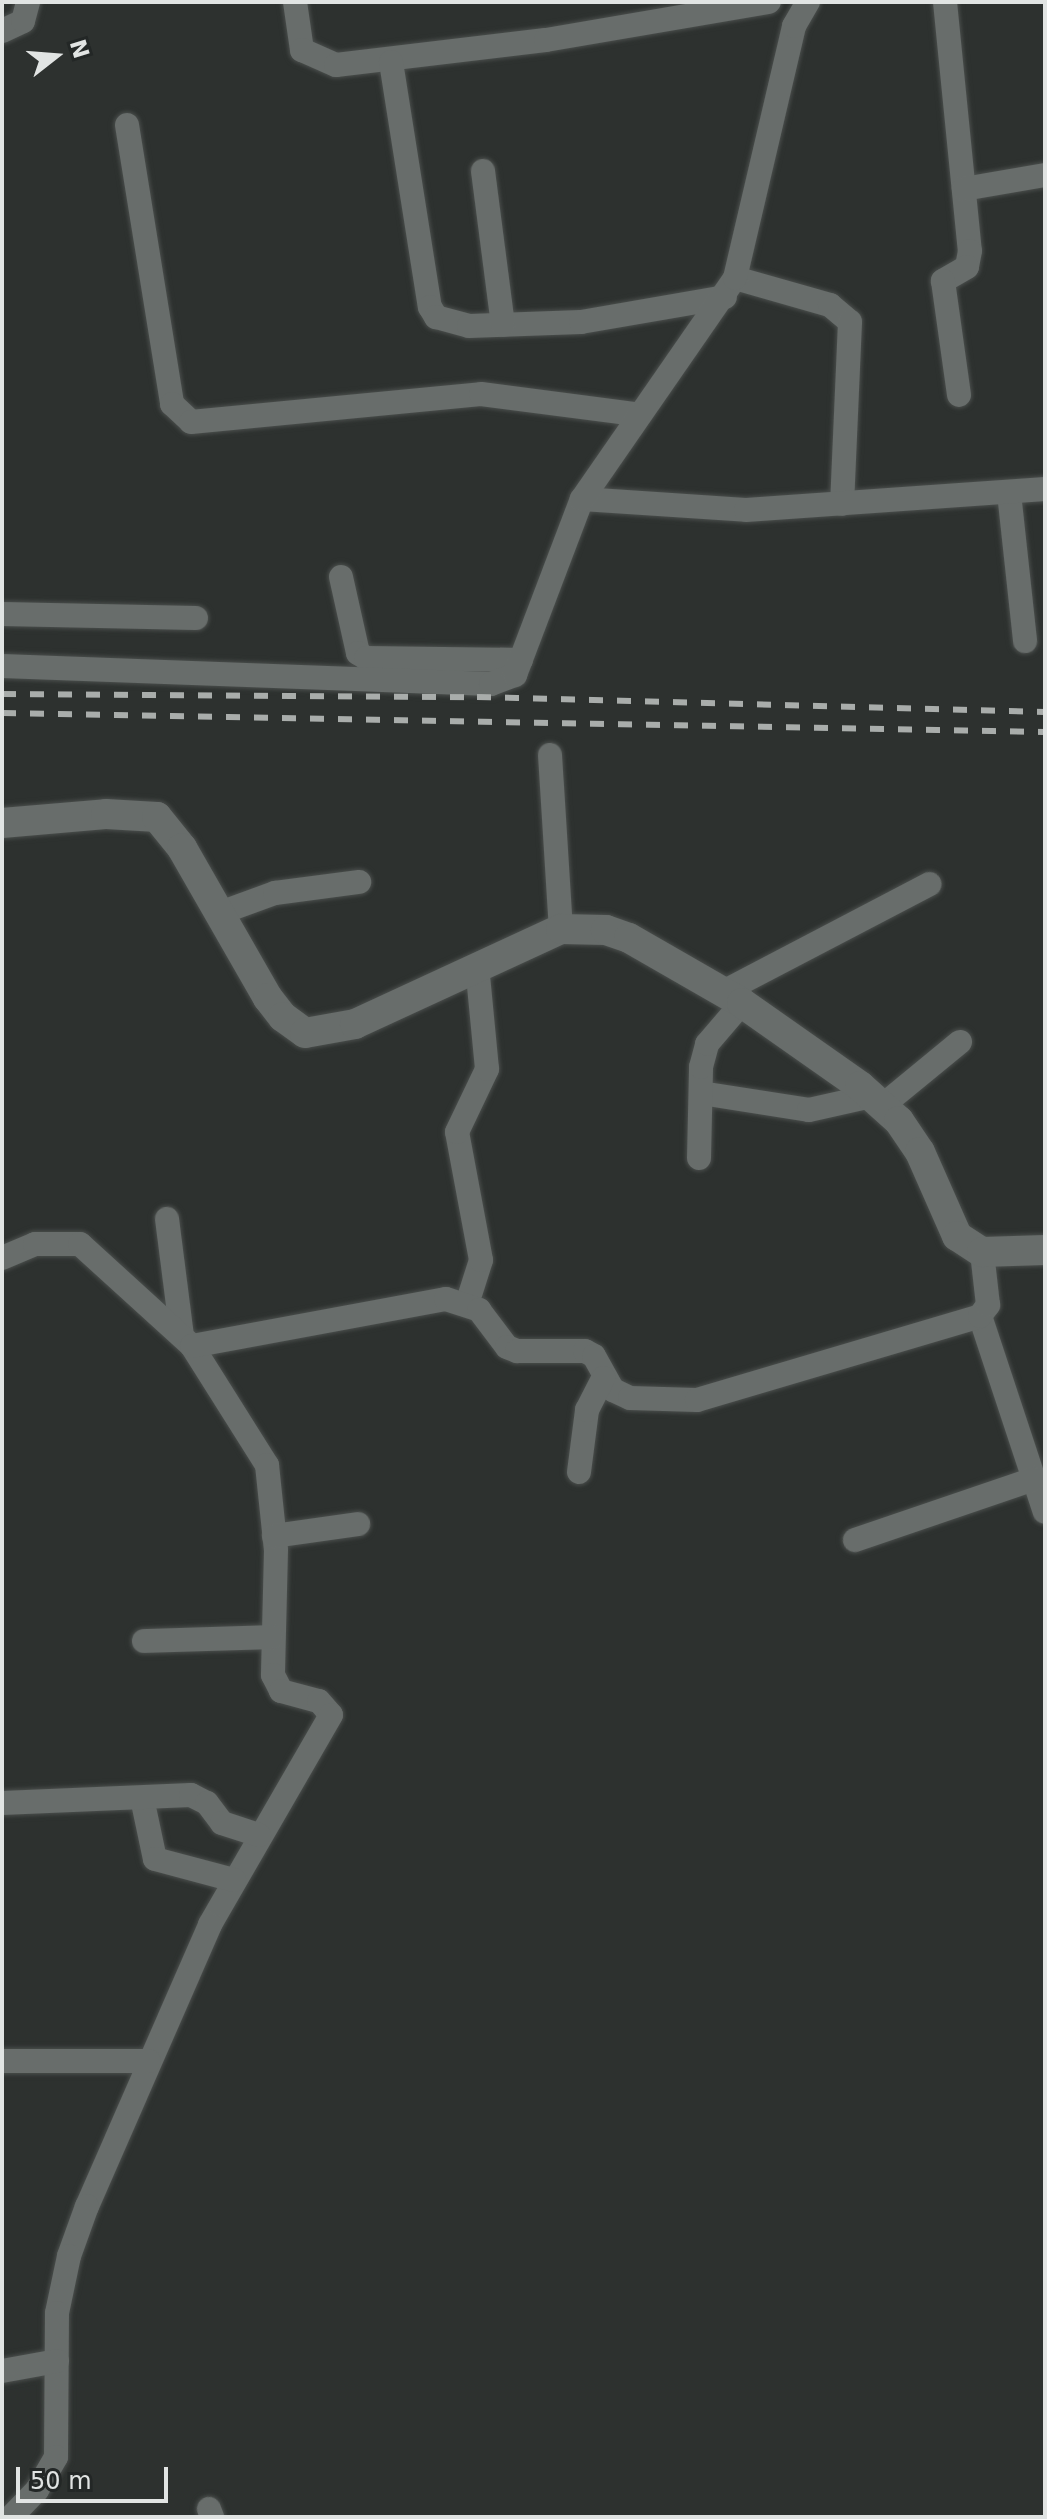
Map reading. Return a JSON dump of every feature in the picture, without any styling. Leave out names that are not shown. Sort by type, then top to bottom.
[{"type":"street","points":[[2,31],[23,21],[28,2]]},
{"type":"street","points":[[295,2],[302,50],[318,60],[336,65],[391,62],[769,2]]},
{"type":"street","points":[[2,666],[491,684],[519,667],[582,499],[636,414],[730,288],[794,26],[808,2]]},
{"type":"street","points":[[945,2],[969,260],[943,281],[959,395]]},
{"type":"street","points":[[391,62],[430,307],[448,322],[503,325],[607,320],[730,288],[830,305],[850,322],[853,342],[842,504]]},
{"type":"street","points":[[127,125],[172,404],[191,422],[481,394],[636,414]]},
{"type":"street","points":[[483,171],[503,325]]},
{"type":"street","points":[[964,189],[1045,175]]},
{"type":"street","points":[[582,499],[746,510],[1045,489]]},
{"type":"street","points":[[1009,493],[1025,641]]},
{"type":"street","points":[[341,577],[358,653],[366,658],[519,667]]},
{"type":"street","points":[[2,614],[196,618]]},
{"type":"street","points":[[550,755],[561,929]]},
{"type":"street","points":[[2,823],[106,814],[157,817],[182,848],[268,998],[305,1033],[355,1024],[477,965],[561,929],[606,930],[629,938],[732,998],[877,1101],[920,1152],[957,1236],[982,1252],[1045,1250]]},
{"type":"street","points":[[220,913],[275,893],[359,882]]},
{"type":"street","points":[[699,1158],[701,1093],[707,1044],[732,998],[930,884]]},
{"type":"street","points":[[467,1304],[481,1260],[457,1132],[487,1069],[477,965]]},
{"type":"street","points":[[701,1093],[809,1110],[877,1101],[960,1042]]},
{"type":"street","points":[[167,1219],[187,1341]]},
{"type":"street","points":[[2,1258],[35,1244],[80,1244],[187,1341],[259,1445],[274,1536],[273,1675],[281,1691],[319,1701],[331,1715],[234,1880],[149,2061],[69,2256],[57,2313],[56,2457],[37,2490],[11,2517]]},
{"type":"street","points":[[187,1341],[424,1301],[467,1304],[486,1315],[507,1347],[528,1352],[585,1351],[594,1356],[603,1378],[630,1398],[697,1400],[980,1316],[988,1305],[982,1252]]},
{"type":"street","points":[[980,1316],[1045,1512]]},
{"type":"street","points":[[579,1472],[587,1410],[603,1378]]},
{"type":"street","points":[[855,1540],[1034,1479]]},
{"type":"street","points":[[274,1536],[358,1524]]},
{"type":"street","points":[[144,1641],[271,1637]]},
{"type":"street","points":[[2,1803],[200,1797],[222,1823],[259,1835]]},
{"type":"street","points":[[142,1798],[155,1859],[234,1880]]},
{"type":"street","points":[[2,2061],[149,2061]]},
{"type":"street","points":[[2,2371],[57,2361]]},
{"type":"railway","points":[[2,694],[477,697],[1045,712]]},
{"type":"railway","points":[[2,713],[1045,732]]}]
